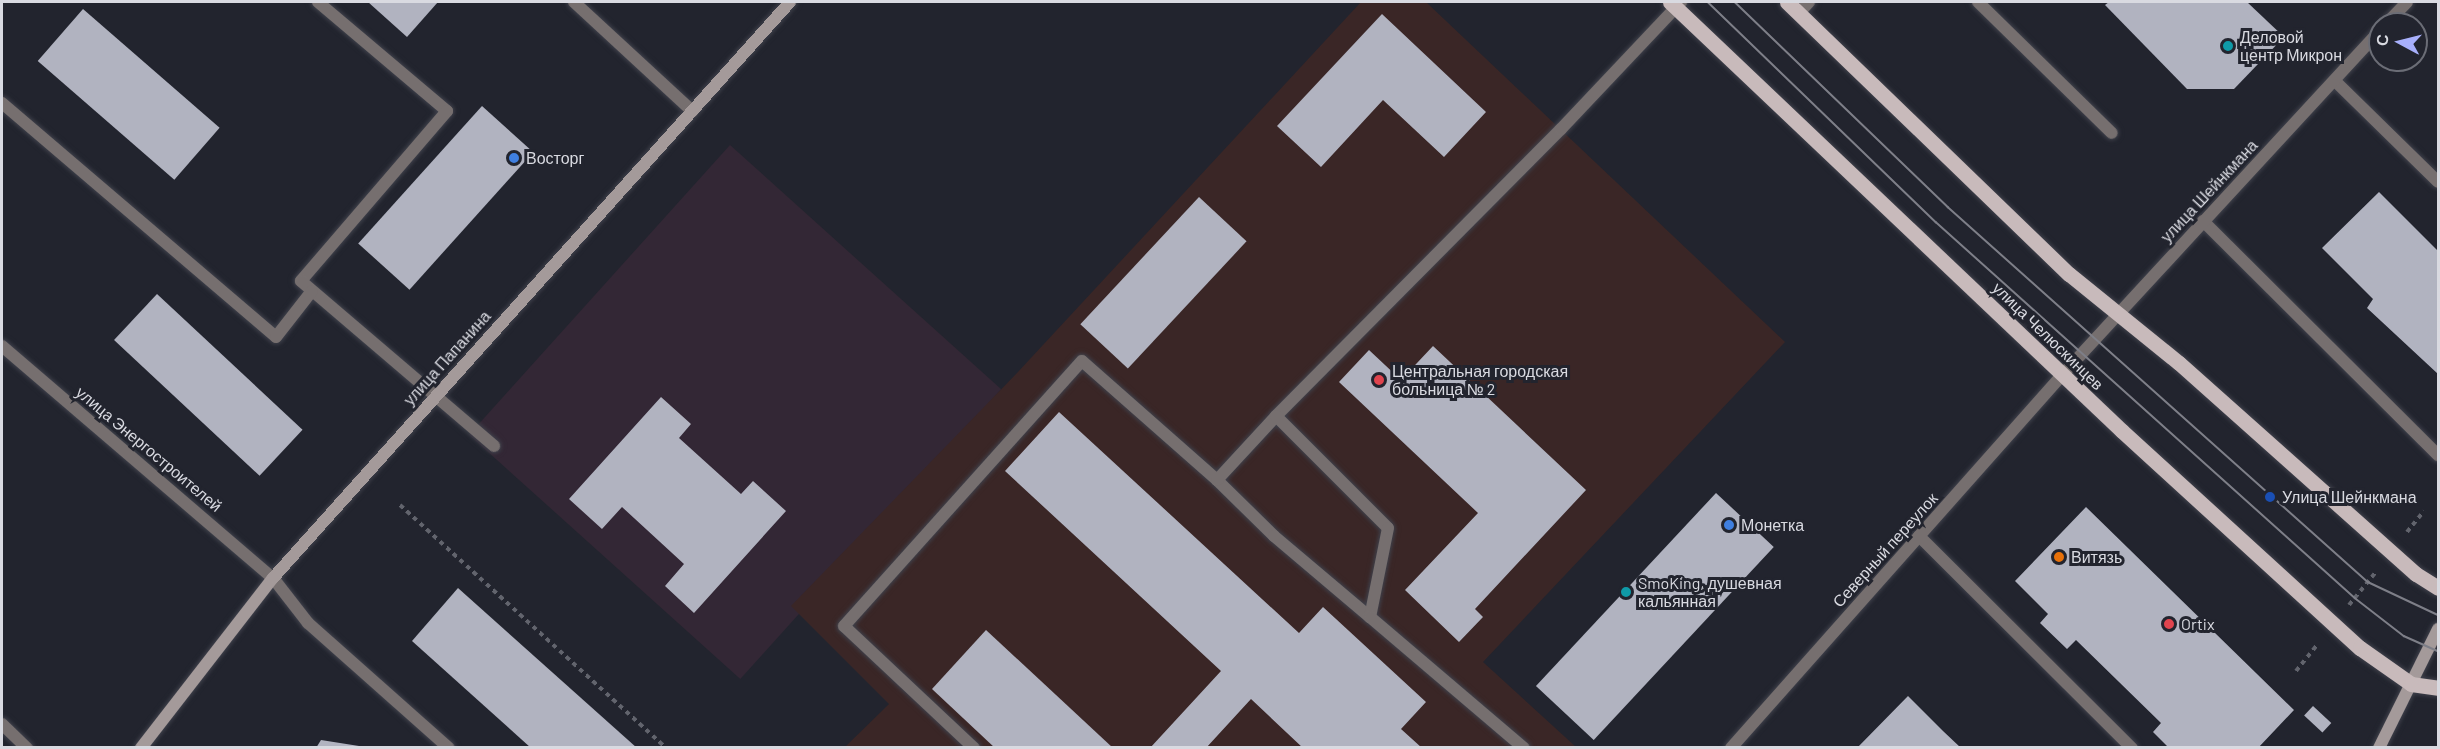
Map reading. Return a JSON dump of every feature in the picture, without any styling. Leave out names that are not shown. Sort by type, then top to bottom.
[{"type":"main road","points":[[1787,2],[1804,7],[2069,274],[2392,552],[2439,588]]},
{"type":"main road","name":"улица Челюскинцев","points":[[1675,3],[2063,374],[2360,648],[2411,684]]},
{"type":"main road","points":[[2411,684],[2439,688]]},
{"type":"street","points":[[318,2],[447,111],[301,281],[494,446]]},
{"type":"street","points":[[574,2],[692,111]]},
{"type":"street","name":"улица Папанина","points":[[141,747],[273,578],[790,2]]},
{"type":"street","points":[[1978,2],[2112,133]]},
{"type":"street","points":[[1217,480],[1276,416],[1545,145],[1675,3]]},
{"type":"street","name":"улица Шейнкмана","points":[[2063,374],[2368,44]]},
{"type":"street","points":[[2335,81],[2439,182]]},
{"type":"street","points":[[2,103],[276,337],[312,291]]},
{"type":"street","points":[[2203,221],[2439,455]]},
{"type":"street","name":"улица Энергостроителей","points":[[2,346],[273,578],[308,623],[449,747]]},
{"type":"street","points":[[974,747],[844,626],[1082,361],[1217,480],[1274,536],[1524,747]]},
{"type":"street","name":"Северный переулок","points":[[1731,747],[2063,374]]},
{"type":"street","points":[[1276,416],[1388,528],[1370,617]]},
{"type":"street","points":[[1919,536],[2132,747]]},
{"type":"street","points":[[2379,747],[2439,629]]},
{"type":"street","points":[[2,724],[27,747]]},
{"type":"path","points":[[400,506],[666,747]]},
{"type":"path","points":[[2296,671],[2424,512]]},
{"type":"shaded area","name":"Центральная городская больница № 2","points":[[1361,2],[1426,2],[1785,342],[1483,662],[1576,747],[845,747],[889,704],[791,606],[1017,373]]},
{"type":"shaded area","points":[[730,145],[1001,389],[740,679],[469,435]]},
{"type":"building","points":[[368,2],[438,2],[407,37]]},
{"type":"building","name":"Деловой центр Микрон","points":[[2109,2],[2247,2],[2284,37],[2234,89],[2187,89],[2105,5]]},
{"type":"building","points":[[83,9],[220,128],[174,180],[38,61]]},
{"type":"building","points":[[1382,14],[1486,112],[1444,157],[1383,100],[1321,167],[1277,126]]},
{"type":"building","points":[[482,106],[533,152],[409,290],[358,243]]},
{"type":"building","points":[[2379,192],[2438,251],[2438,374],[2367,308],[2373,299],[2322,248]]},
{"type":"building","points":[[1199,197],[1247,241],[1128,369],[1080,324]]},
{"type":"building","points":[[157,294],[303,430],[260,476],[114,340]]},
{"type":"building","points":[[1433,346],[1586,490],[1475,609],[1483,617],[1459,642],[1405,590],[1478,513],[1339,382],[1369,350],[1401,380]]},
{"type":"building","points":[[661,397],[691,424],[679,438],[741,494],[753,481],[786,511],[694,613],[665,586],[684,564],[622,507],[602,529],[569,499]]},
{"type":"building","points":[[1059,412],[1299,633],[1323,607],[1426,702],[1401,729],[1422,748],[1303,748],[1251,699],[1206,748],[1150,748],[1221,671],[1005,471]]},
{"type":"building","points":[[1716,493],[1774,547],[1594,740],[1536,686]]},
{"type":"building","points":[[2086,507],[2294,710],[2258,748],[2169,748],[2153,732],[2161,723],[2076,640],[2067,649],[2040,623],[2048,614],[2015,581]]},
{"type":"building","points":[[458,588],[637,748],[531,748],[412,641]]},
{"type":"building","points":[[986,630],[1113,748],[995,748],[932,689]]},
{"type":"building","points":[[1908,696],[1943,731],[1961,748],[1857,748]]},
{"type":"building","points":[[2313,706],[2331,723],[2322,733],[2304,716]]},
{"type":"building","points":[[321,740],[359,746],[359,748],[316,748]]},
{"type":"tram line","points":[[1708,2],[1936,222],[2355,598],[2404,636],[2438,651]]},
{"type":"tram line","points":[[1735,2],[1948,207],[2368,582],[2438,615]]},
{"type":"place","name":"Деловой центр Микрон","points":[[2228,46]]},
{"type":"place","name":"Восторг","points":[[514,158]]},
{"type":"place","name":"Центральная городская больница № 2","points":[[1379,380]]},
{"type":"place","name":"Улица Шейнкмана","points":[[2270,497]]},
{"type":"place","name":"Монетка","points":[[1729,525]]},
{"type":"place","name":"Витязь","points":[[2059,557]]},
{"type":"place","name":"SmoKing, душевная кальянная","points":[[1626,592]]},
{"type":"place","name":"Ortix","points":[[2169,624]]}]
